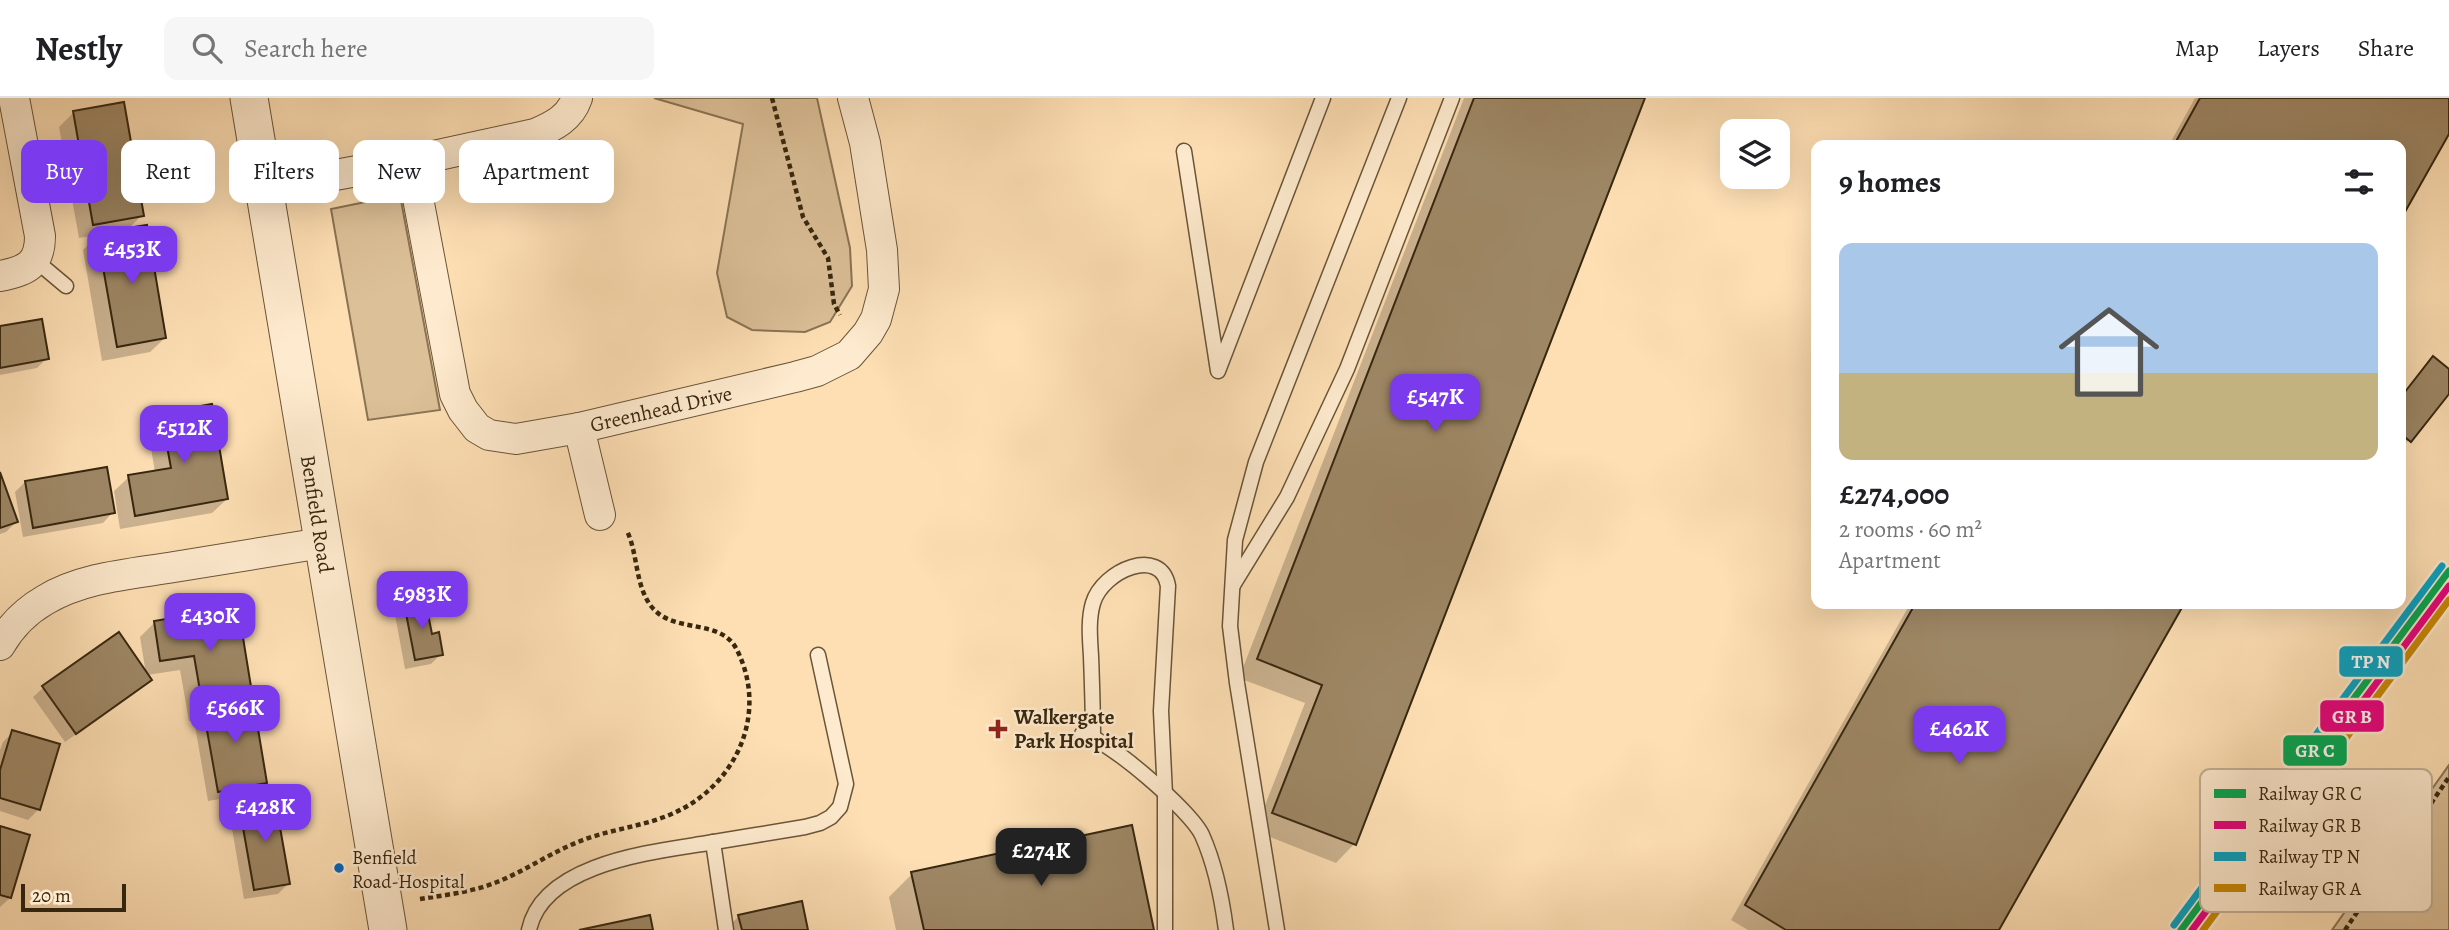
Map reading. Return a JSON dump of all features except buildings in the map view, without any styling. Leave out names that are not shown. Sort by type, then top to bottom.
[{"type":"street","points":[[0,276],[26,269],[35,260],[40,248],[14,98]]},
{"type":"street","name":"Benfield Road","points":[[249,98],[256,140]]},
{"type":"street","points":[[445,154],[535,134],[554,126],[568,116],[577,98]]},
{"type":"street","name":"Greenhead Drive","points":[[419,203],[450,376],[463,410],[477,428],[489,435],[516,439],[579,428],[817,371],[849,355],[860,345],[872,326],[881,302],[884,271],[865,142],[853,98]]},
{"type":"street","name":"Benfield Road","points":[[267,203],[386,917]]},
{"type":"street","points":[[579,428],[600,515]]},
{"type":"street","points":[[0,645],[7,632],[23,615],[46,599],[79,585],[120,575],[322,543]]},
{"type":"lane","points":[[1184,151],[1218,371],[1323,98]]},
{"type":"lane","points":[[1277,930],[1230,626],[1235,540],[1256,462],[1399,98]]},
{"type":"lane","points":[[1231,589],[1287,497],[1348,369],[1452,98]]},
{"type":"lane","points":[[35,260],[66,286]]},
{"type":"lane","points":[[1165,930],[1166,795],[1161,710],[1168,586],[1162,571],[1132,566],[1122,569],[1104,584],[1093,603],[1088,736],[1140,771],[1166,795],[1200,832],[1217,885],[1226,930]]},
{"type":"lane","points":[[529,930],[535,911],[545,898],[561,885],[586,872],[646,853],[820,823],[831,817],[840,807],[846,784],[818,655]]},
{"type":"lane","points":[[713,842],[726,930]]},
{"type":"path","points":[[772,98],[803,218],[828,258],[834,304],[860,345]]},
{"type":"path","points":[[386,917],[497,882],[578,842],[673,813],[693,803],[710,789],[727,772],[739,751],[749,717],[745,675],[735,646],[720,633],[679,624],[658,614],[645,596],[629,534],[622,524],[600,515]]},
{"type":"path","points":[[2432,802],[2449,777]]},
{"type":"path","points":[[2345,930],[2357,912]]},
{"type":"shaded area","points":[[654,98],[817,98],[850,248],[852,286],[830,322],[805,332],[752,330],[727,317],[717,273],[743,124]]},
{"type":"shaded area","points":[[361,203],[401,203],[440,410],[368,420],[331,209]]},
{"type":"shaded area","points":[[2449,765],[2449,930],[2332,930],[2345,912],[2432,912],[2432,789]]},
{"type":"transit line","points":[[2290,769],[2442,566]]},
{"type":"transit line","points":[[2301,769],[2449,571]]},
{"type":"transit line","points":[[2312,769],[2449,586]]},
{"type":"transit line","points":[[2323,769],[2449,600]]},
{"type":"transit line","points":[[2174,925],[2200,890]]},
{"type":"transit line","points":[[2181,930],[2200,905]]},
{"type":"transit line","points":[[2192,930],[2205,912]]},
{"type":"transit line","points":[[2203,930],[2216,912]]},
{"type":"place","name":"Walkergate Park Hospital","points":[[998,729]]},
{"type":"place","name":"Benfield Road-Hospital","points":[[339,868]]}]
